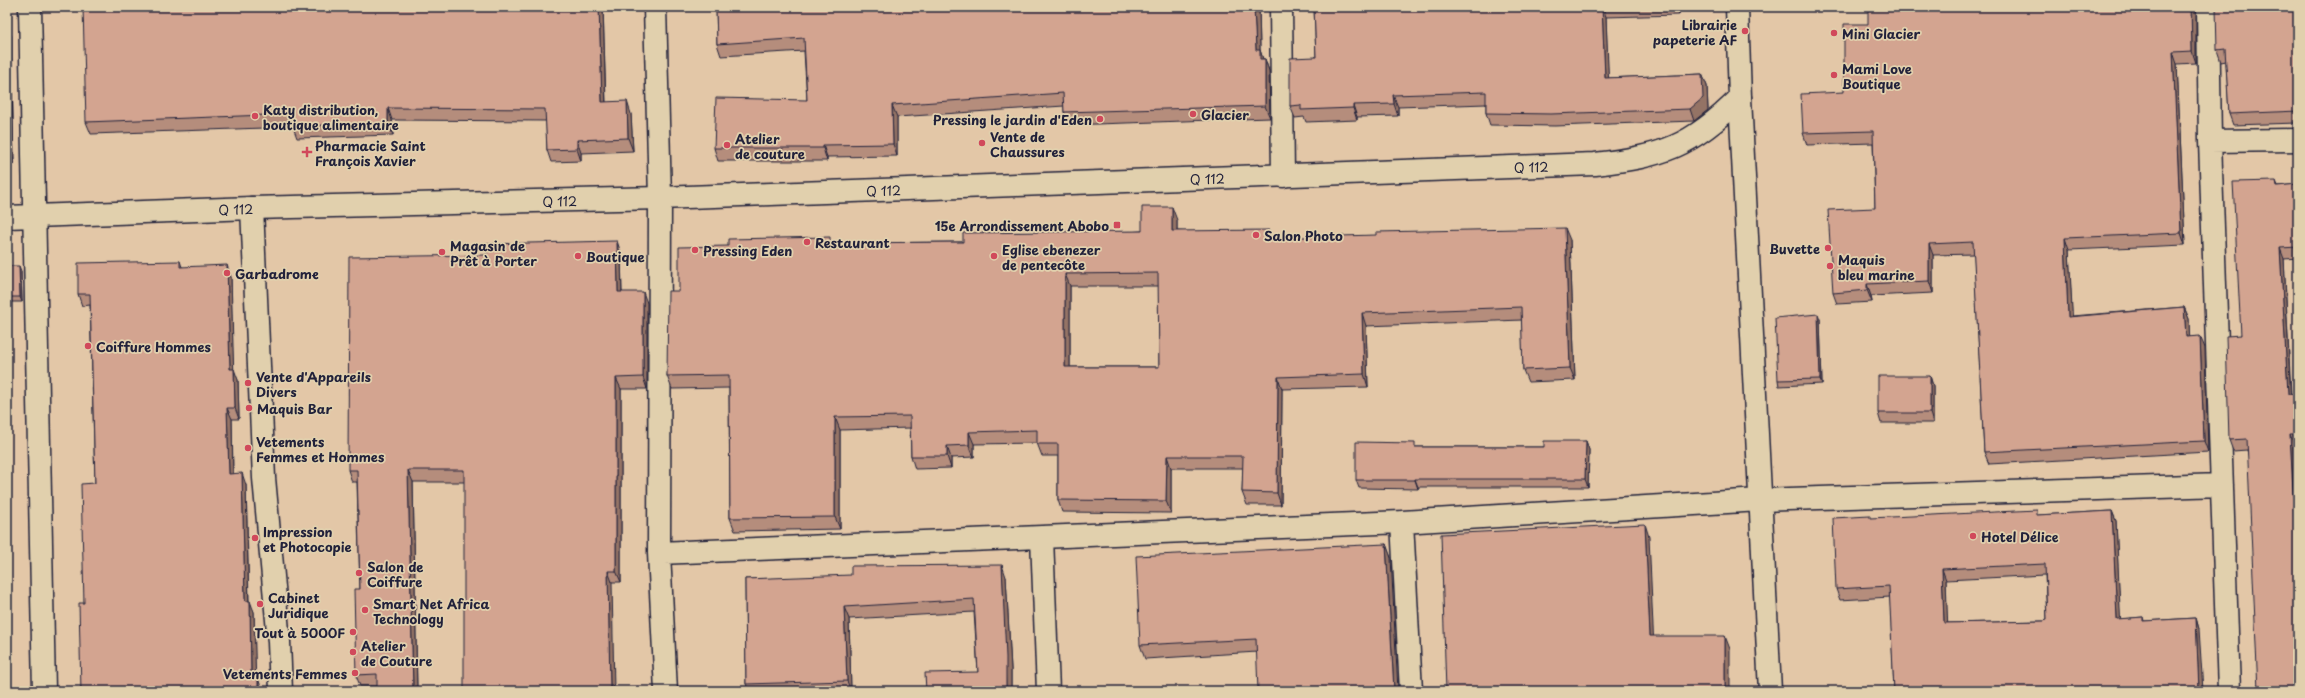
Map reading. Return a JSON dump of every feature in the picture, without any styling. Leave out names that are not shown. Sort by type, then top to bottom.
[{"type":"street","points":[[30,7],[36,216],[44,691]]},
{"type":"street","points":[[655,7],[660,198],[659,553],[666,691]]},
{"type":"street","points":[[1281,7],[1283,176]]},
{"type":"street","points":[[1737,7],[1740,98],[1770,691]]},
{"type":"street","points":[[2208,7],[2210,142],[2229,691]]},
{"type":"street","name":"Q 112","points":[[7,217],[252,208],[660,198],[1595,164],[1639,159],[1680,146],[1715,123],[1740,98]]},
{"type":"street","points":[[2210,142],[2298,140]]},
{"type":"street","points":[[252,208],[264,478],[279,642],[281,691]]},
{"type":"street","points":[[659,553],[1402,522],[1760,500],[2222,485]]},
{"type":"street","points":[[1402,522],[1411,691]]},
{"type":"street","points":[[1042,538],[1048,691]]},
{"type":"building","points":[[83,7],[599,7],[602,102],[627,101],[628,138],[577,140],[577,149],[547,150],[545,109],[388,108],[388,123],[292,126],[292,114],[86,122]]},
{"type":"building","points":[[716,7],[1254,7],[1256,50],[1260,50],[1260,59],[1265,59],[1265,106],[1064,112],[1063,93],[892,105],[893,144],[823,145],[823,148],[714,148],[716,98],[807,100],[804,38],[717,44]]},
{"type":"building","points":[[1314,7],[1602,7],[1605,78],[1702,74],[1703,98],[1690,109],[1551,114],[1486,113],[1486,92],[1393,95],[1394,104],[1353,105],[1353,108],[1301,110],[1301,105],[1290,106],[1290,58],[1316,57]]},
{"type":"building","points":[[1868,7],[2191,7],[2192,51],[2173,52],[2181,233],[2065,238],[2068,317],[2184,307],[2186,337],[2200,336],[2204,441],[1984,452],[1973,242],[1929,244],[1929,281],[1867,284],[1867,290],[1833,293],[1828,210],[1875,208],[1873,131],[1803,133],[1801,94],[1844,92],[1844,24],[1868,24]]},
{"type":"building","points":[[2216,7],[2298,7],[2298,111],[2229,114],[2225,49],[2217,50]]},
{"type":"building","points":[[8,27],[11,155],[7,155]]},
{"type":"building","points":[[2276,181],[2277,186],[2298,184],[2298,247],[2280,248],[2288,394],[2298,394],[2298,434],[2290,434],[2296,547],[2298,547],[2298,691],[2258,691],[2247,439],[2229,440],[2226,336],[2241,335],[2233,182]]},
{"type":"building","points":[[1142,207],[1172,207],[1172,231],[1269,230],[1269,238],[1376,235],[1376,232],[1565,228],[1570,368],[1523,370],[1521,307],[1362,313],[1364,374],[1278,377],[1277,493],[1242,492],[1243,456],[1167,456],[1166,501],[1058,500],[1058,444],[1037,444],[1037,430],[969,432],[969,445],[947,446],[947,456],[911,456],[910,416],[835,417],[835,517],[730,518],[729,375],[667,376],[668,291],[679,291],[679,247],[728,246],[728,239],[830,237],[830,243],[963,242],[963,233],[1142,231]],"holes":[[[1158,273],[1159,367],[1065,367],[1065,274]]]},
{"type":"building","points":[[617,241],[618,292],[643,292],[643,377],[616,378],[616,571],[608,571],[610,691],[464,691],[464,470],[408,470],[413,691],[377,691],[377,674],[356,675],[354,589],[360,589],[357,470],[348,470],[349,257],[487,255],[486,244]]},
{"type":"building","points":[[180,261],[180,267],[227,265],[230,369],[234,369],[235,408],[227,408],[229,474],[242,473],[245,601],[250,601],[251,679],[258,678],[258,691],[81,691],[79,603],[84,603],[81,484],[95,483],[90,294],[78,294],[78,263]]},
{"type":"building","points":[[7,266],[19,266],[20,297],[7,297]]},
{"type":"building","points":[[1818,314],[1820,379],[1778,380],[1775,318]]},
{"type":"building","points":[[1878,376],[1930,376],[1930,413],[1878,413]]},
{"type":"building","points":[[1544,441],[1586,441],[1585,479],[1356,480],[1356,442],[1415,443],[1415,447],[1544,447]]},
{"type":"building","points":[[2037,510],[2037,515],[2112,511],[2117,619],[2143,617],[2143,621],[2196,618],[2199,691],[1894,691],[1889,586],[1836,589],[1833,518],[1870,516],[1870,518]],"holes":[[[2045,564],[2047,620],[1944,623],[1942,569]]]},
{"type":"building","points":[[1645,524],[1650,636],[1725,636],[1725,691],[1446,691],[1441,534]]},
{"type":"building","points":[[1386,544],[1394,691],[1258,691],[1256,639],[1140,645],[1136,556]]},
{"type":"building","points":[[1002,565],[1006,691],[926,691],[925,673],[978,672],[974,599],[844,607],[847,681],[746,684],[745,579],[851,575],[851,566]]},
{"type":"place","name":"Librairie papeterie AF","points":[[1745,31]]},
{"type":"place","name":"Mini Glacier","points":[[1834,33]]},
{"type":"place","name":"Mami Love Boutique","points":[[1834,75]]},
{"type":"place","name":"Glacier","points":[[1193,114]]},
{"type":"place","name":"Katy distribution, boutique alimentaire","points":[[255,116]]},
{"type":"place","name":"Pressing le jardin d'Eden","points":[[1100,119]]},
{"type":"place","name":"Vente de Chaussures","points":[[982,143]]},
{"type":"place","name":"Atelier de couture","points":[[727,145]]},
{"type":"place","name":"Pharmacie Saint François Xavier","points":[[307,152]]},
{"type":"place","name":"15e Arrondissement Abobo","points":[[1117,225]]},
{"type":"place","name":"Salon Photo","points":[[1256,235]]},
{"type":"place","name":"Restaurant","points":[[807,242]]},
{"type":"place","name":"Buvette","points":[[1828,248]]},
{"type":"place","name":"Pressing Eden","points":[[695,250]]},
{"type":"place","name":"Magasin de Prêt à Porter","points":[[442,252]]},
{"type":"place","name":"Boutique","points":[[578,256]]},
{"type":"place","name":"Eglise ebenezer de pentecôte","points":[[994,256]]},
{"type":"place","name":"Maquis bleu marine","points":[[1830,266]]},
{"type":"place","name":"Garbadrome","points":[[227,273]]},
{"type":"place","name":"Coiffure Hommes","points":[[88,346]]},
{"type":"place","name":"Vente d'Appareils Divers","points":[[248,383]]},
{"type":"place","name":"Maquis Bar","points":[[249,408]]},
{"type":"place","name":"Vetements Femmes et Hommes","points":[[248,448]]},
{"type":"place","name":"Hotel Délice","points":[[1973,536]]},
{"type":"place","name":"Impression et Photocopie","points":[[255,538]]},
{"type":"place","name":"Salon de Coiffure","points":[[359,573]]},
{"type":"place","name":"Cabinet Juridique","points":[[260,604]]},
{"type":"place","name":"Smart Net Africa Technology","points":[[365,610]]},
{"type":"place","name":"Tout à 5000F","points":[[353,632]]},
{"type":"place","name":"Atelier de Couture","points":[[353,652]]},
{"type":"place","name":"Vetements Femmes","points":[[355,673]]}]
